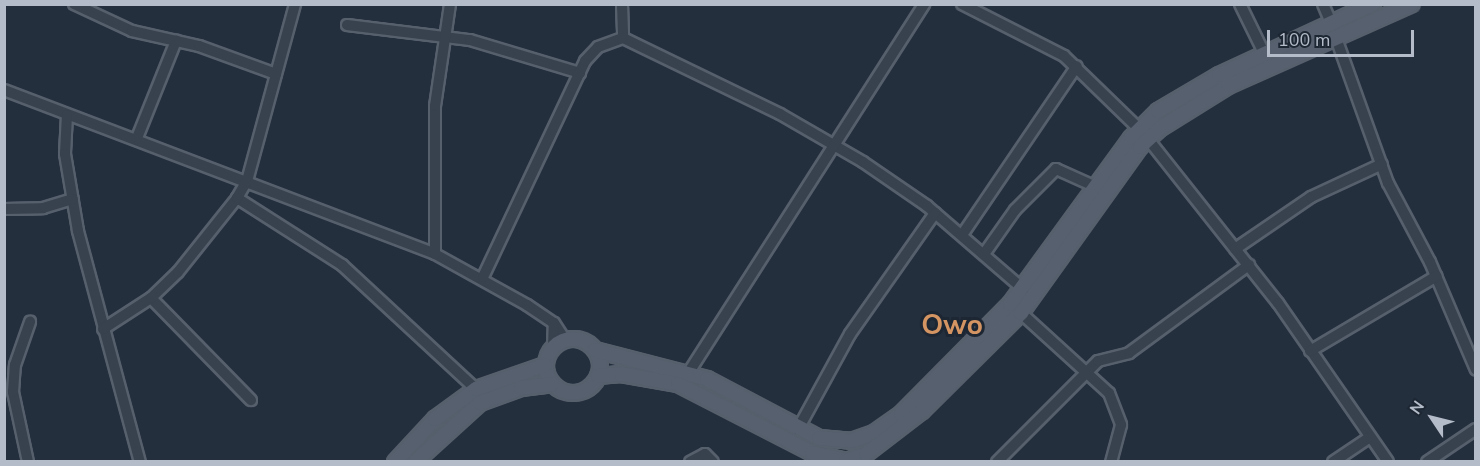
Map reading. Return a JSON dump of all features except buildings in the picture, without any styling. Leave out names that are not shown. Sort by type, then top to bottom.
[{"type":"main road","points":[[415,462],[480,403],[521,388],[552,384],[577,393],[598,376],[621,374],[678,384],[812,453],[842,461],[878,446],[922,411],[999,326],[1023,288],[1096,187],[1175,100],[1264,53],[1373,4]]},
{"type":"main road","points":[[396,462],[435,419],[476,389],[545,365],[559,343],[585,341],[595,350],[689,372],[798,429],[834,442],[874,433],[901,414],[999,326],[1022,313],[1144,134],[1228,86],[1412,4]]},
{"type":"main road","points":[[595,350],[598,376]]},
{"type":"main road","points":[[545,365],[552,384]]},
{"type":"street","points":[[75,4],[132,31],[176,41],[276,74]]},
{"type":"street","points":[[103,329],[151,298],[237,198],[247,181],[295,4]]},
{"type":"street","points":[[435,254],[435,106],[450,4]]},
{"type":"street","points":[[622,4],[623,38]]},
{"type":"street","points":[[689,372],[832,144],[924,4]]},
{"type":"street","points":[[962,4],[1077,66],[1144,134],[1249,265],[1388,462]]},
{"type":"street","points":[[1240,4],[1264,53]]},
{"type":"street","points":[[1323,4],[1331,23]]},
{"type":"street","points":[[347,25],[445,37],[539,57],[580,73]]},
{"type":"street","points":[[483,277],[580,73],[598,47],[623,38],[832,144],[935,213],[1023,288]]},
{"type":"street","points":[[1336,38],[1382,164],[1437,276],[1476,370]]},
{"type":"street","points":[[137,138],[176,41]]},
{"type":"street","points":[[962,235],[1077,66]]},
{"type":"street","points":[[4,90],[67,115],[137,138],[435,254],[483,277],[554,323],[559,343]]},
{"type":"street","points":[[67,115],[65,154],[73,199],[103,329],[140,462]]},
{"type":"street","points":[[1236,249],[1311,197],[1382,164]]},
{"type":"street","points":[[984,254],[1021,203],[1056,169],[1096,187]]},
{"type":"street","points":[[237,198],[342,265],[476,389]]},
{"type":"street","points":[[4,209],[43,208],[73,199]]},
{"type":"street","points":[[798,429],[850,334],[935,213]]},
{"type":"street","points":[[997,462],[1087,371],[1107,356],[1142,345],[1249,265]]},
{"type":"street","points":[[1310,351],[1437,276]]},
{"type":"street","points":[[151,298],[251,400]]},
{"type":"street","points":[[1022,313],[1109,393],[1120,417],[1111,462]]},
{"type":"street","points":[[28,462],[12,392],[30,322]]},
{"type":"street","points":[[1427,462],[1475,430]]},
{"type":"street","points":[[1333,462],[1370,437]]},
{"type":"street","points":[[690,462],[705,454],[713,462]]},
{"type":"district","name":"Owo","points":[[952,325]]}]
